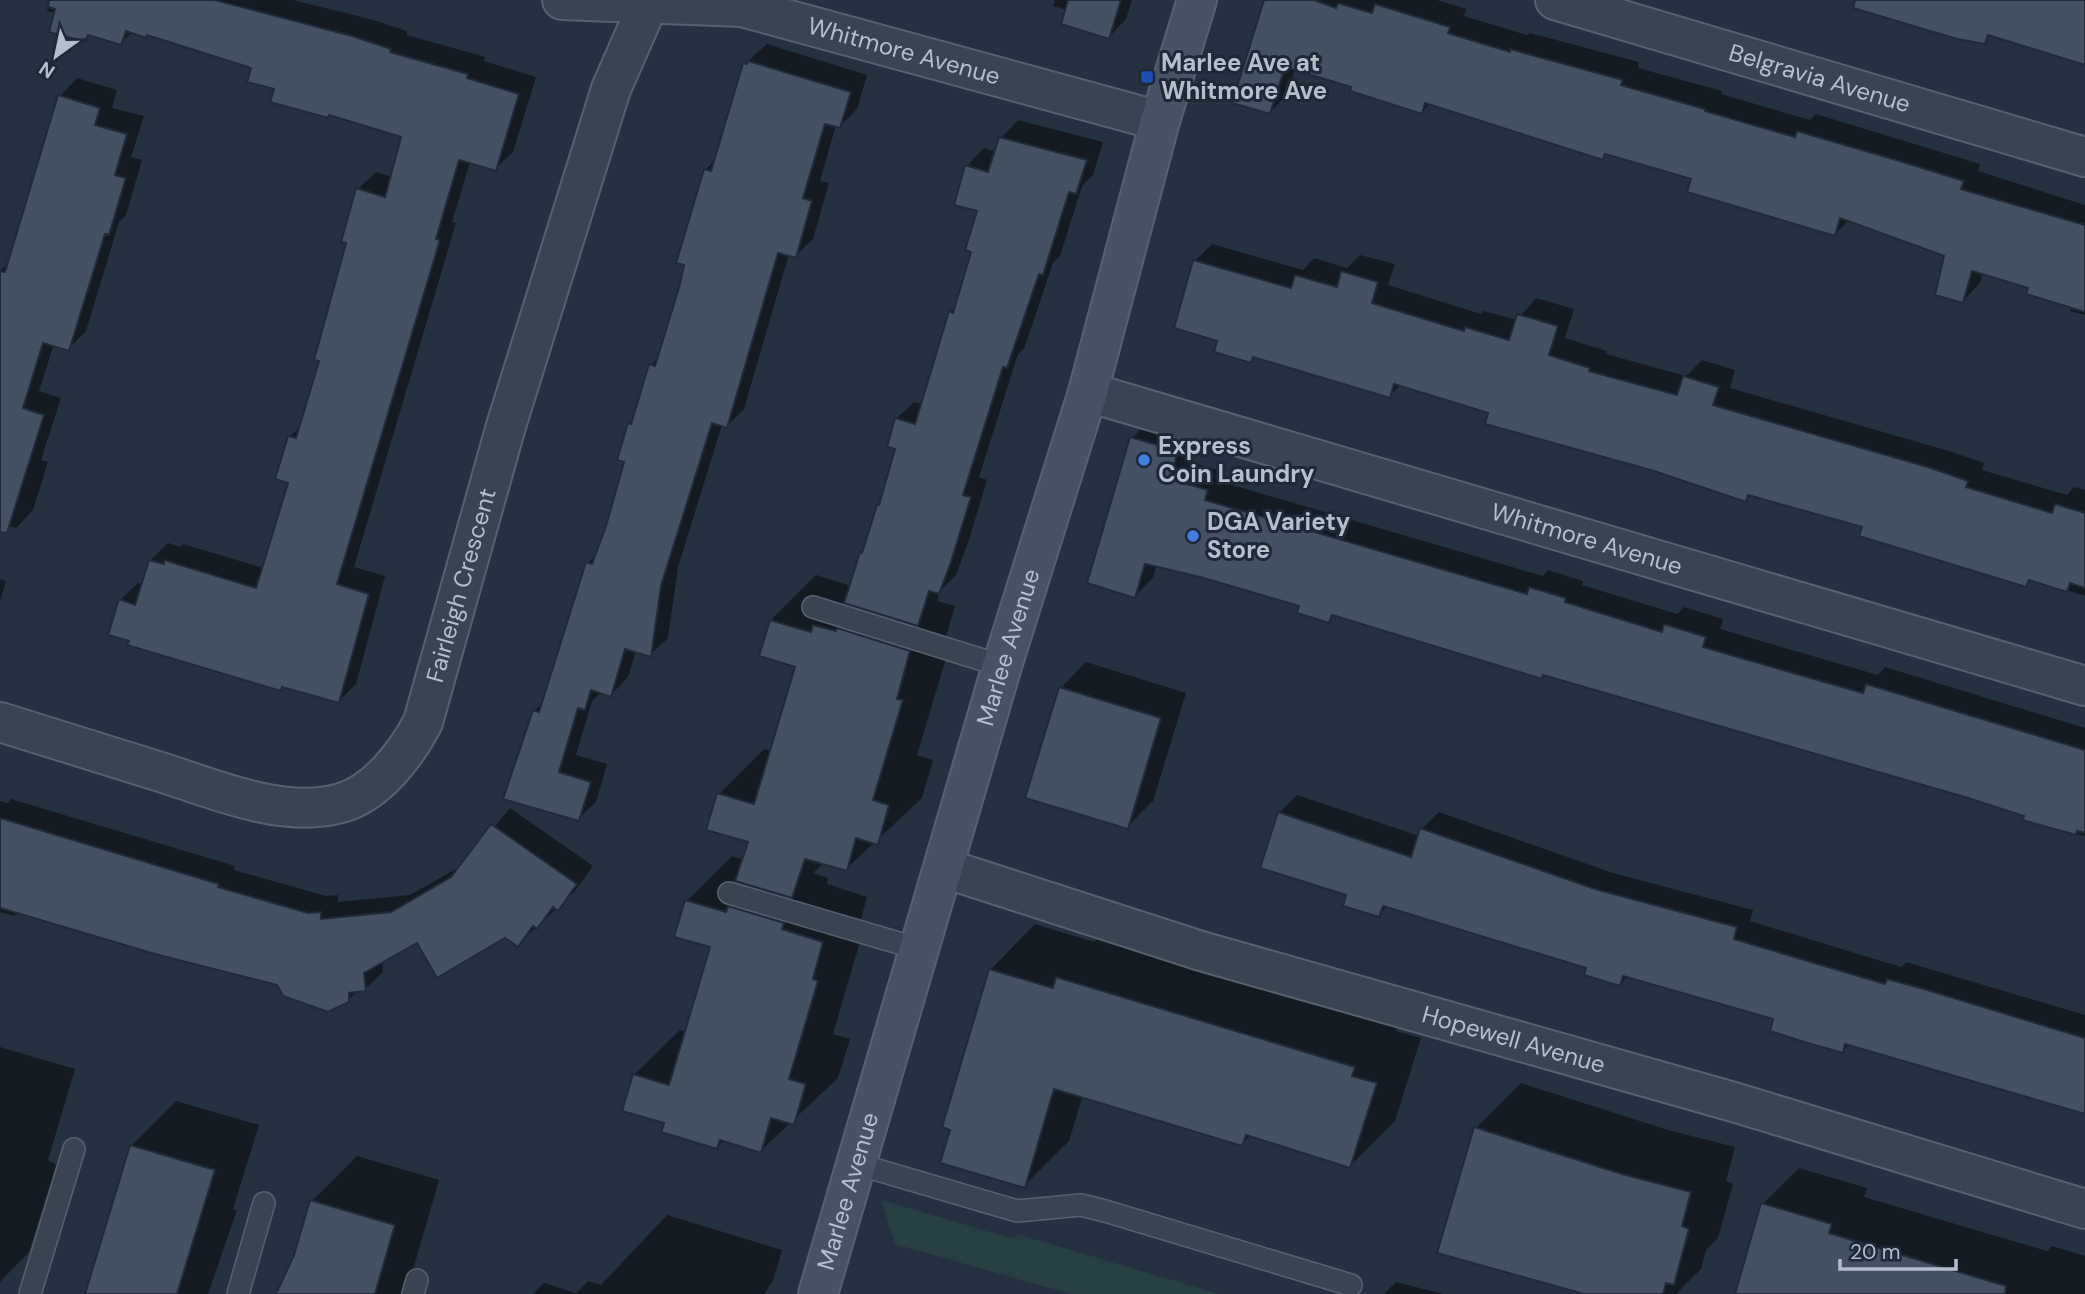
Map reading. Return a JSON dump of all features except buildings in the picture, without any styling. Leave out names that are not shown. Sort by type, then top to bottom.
[{"type":"street","name":"Whitmore Avenue","points":[[562,0],[649,1],[742,7],[1160,121]]},
{"type":"street","name":"Marlee Avenue","points":[[818,1294],[1002,666],[1088,392],[1160,121],[1196,0]]},
{"type":"street","name":"Belgravia Avenue","points":[[1555,0],[2085,158]]},
{"type":"street","name":"Fairleigh Crescent","points":[[0,722],[253,800],[299,808],[342,803],[383,777],[407,752],[423,722],[506,426],[611,89],[649,1]]},
{"type":"street","name":"Whitmore Avenue","points":[[1088,392],[2085,686]]},
{"type":"street","name":"Hopewell Avenue","points":[[944,868],[1201,951],[1737,1103],[2085,1209]]},
{"type":"lane","points":[[813,607],[1002,666]]},
{"type":"lane","points":[[729,893],[919,949]]},
{"type":"lane","points":[[30,1294],[74,1149]]},
{"type":"lane","points":[[857,1164],[1017,1211],[1081,1205],[1351,1284]]},
{"type":"lane","points":[[238,1294],[264,1203]]},
{"type":"green space","points":[[881,1200],[1014,1239],[1017,1234],[1219,1294],[1071,1294],[895,1244]]},
{"type":"place","name":"Marlee Ave at Whitmore Ave","points":[[1147,77]]},
{"type":"place","name":"Express Coin Laundry","points":[[1144,460]]},
{"type":"place","name":"DGA Variety Store","points":[[1193,536]]}]
